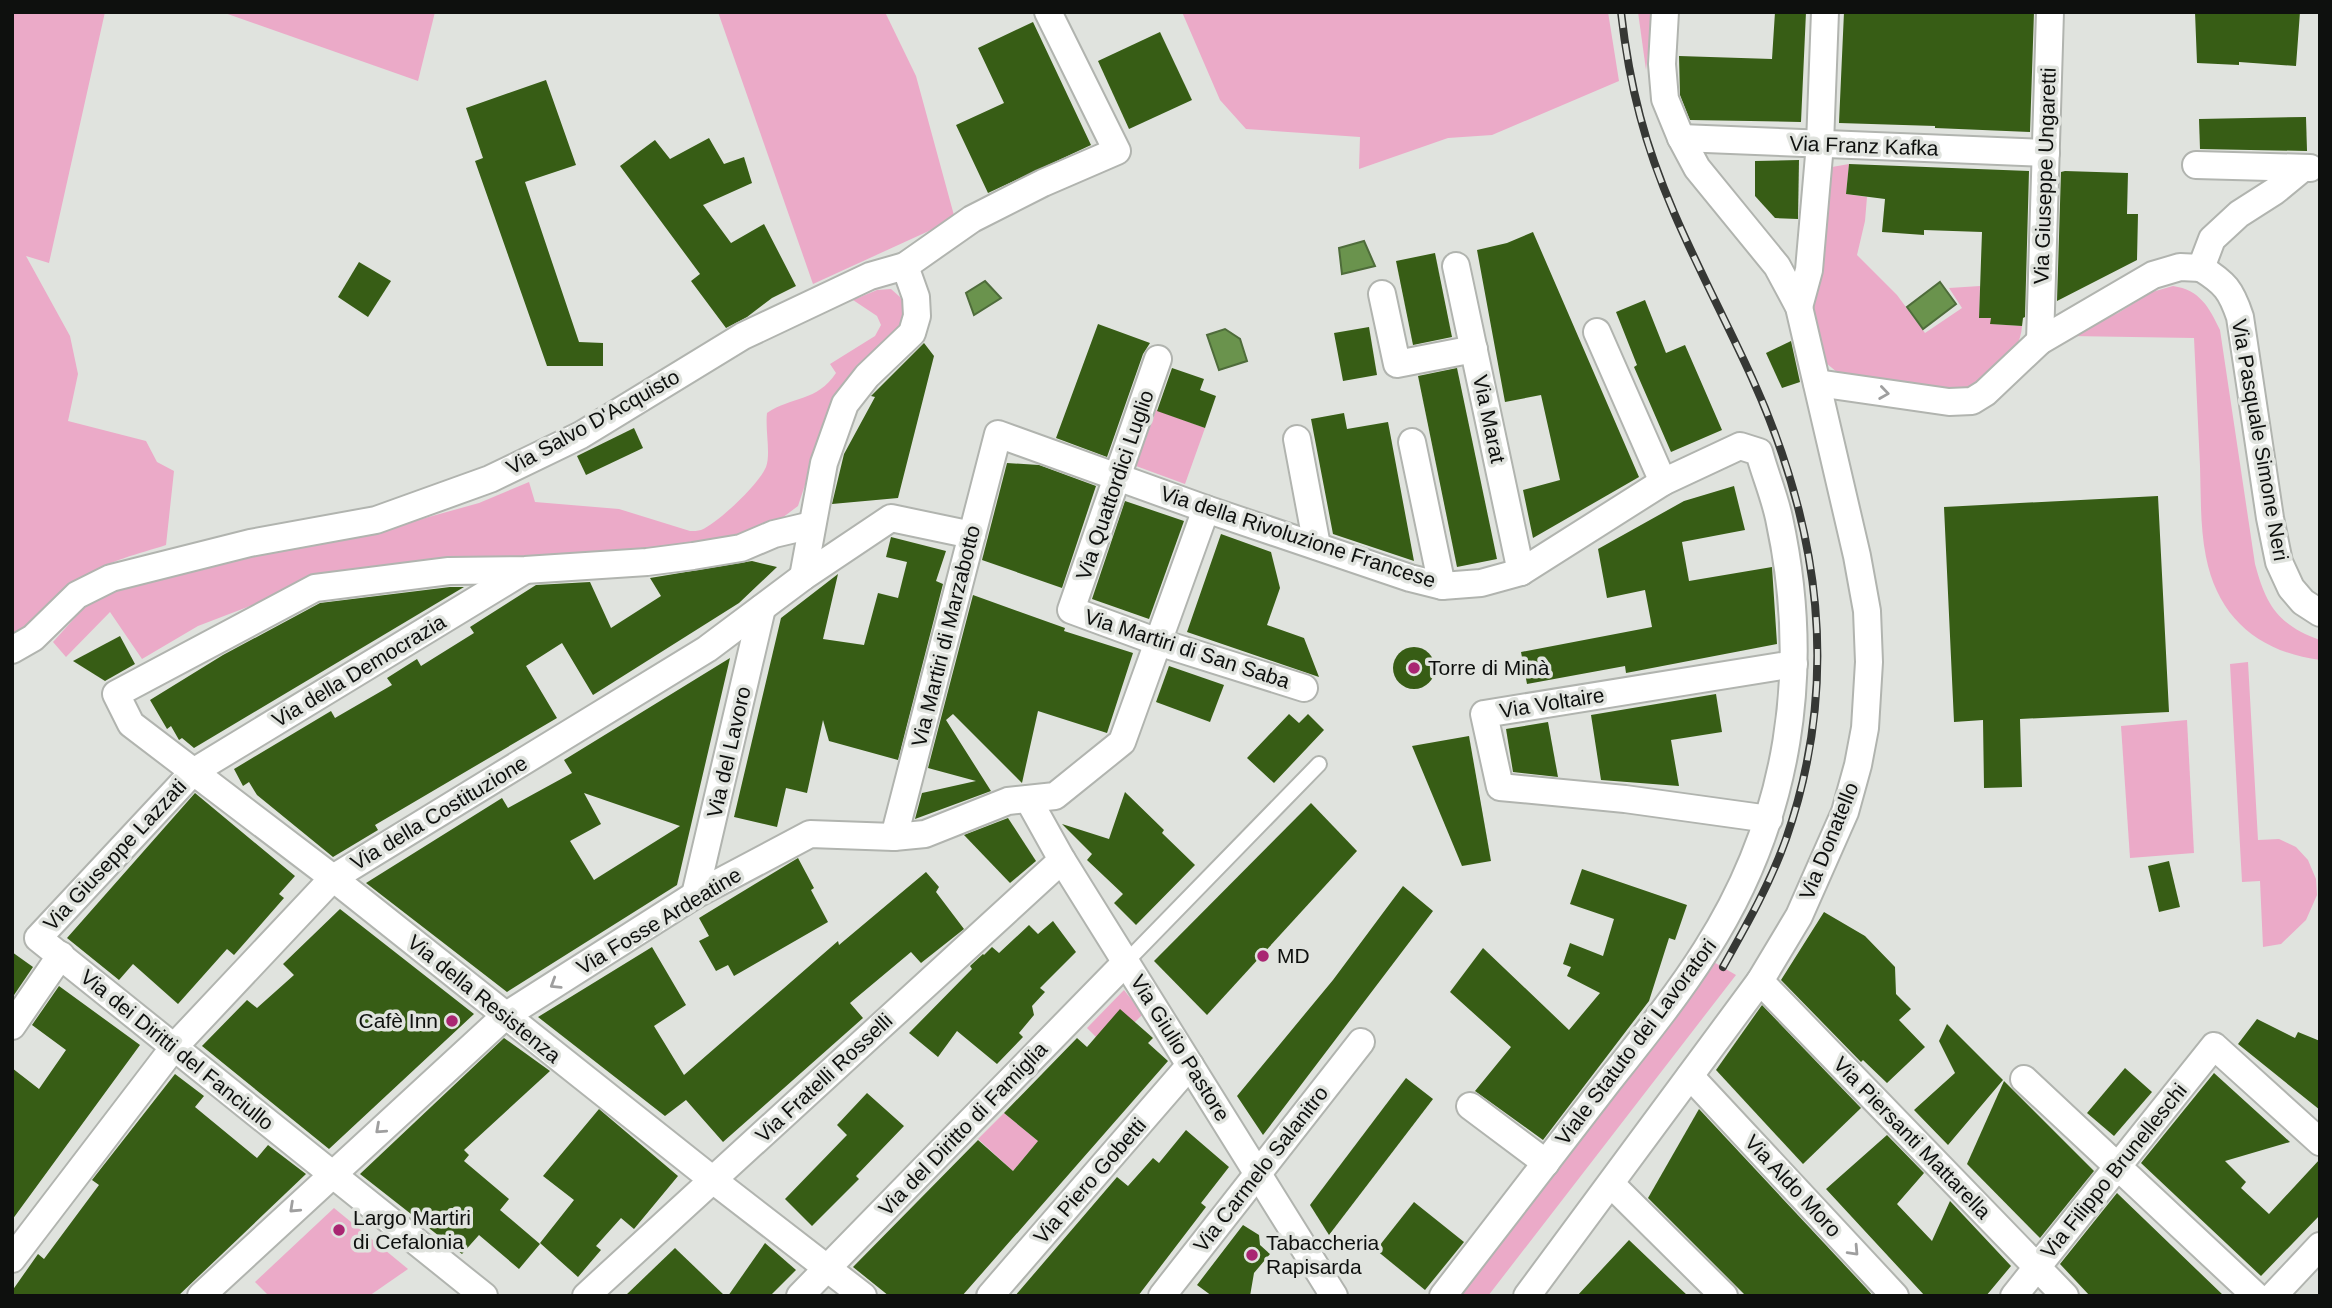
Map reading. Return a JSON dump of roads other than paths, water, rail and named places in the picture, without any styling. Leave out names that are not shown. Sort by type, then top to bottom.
[{"type":"street","name":"Via Salvo D'Acquisto","points":[[12,650],[33,638],[77,595],[111,578],[250,543],[376,520],[490,479],[581,435],[743,336],[870,276],[905,265],[972,219],[1117,150],[1048,12]]},
{"type":"street","points":[[1665,12],[1662,64],[1665,99],[1681,138],[1697,168],[1777,266],[1799,307]]},
{"type":"street","points":[[1799,307],[1809,270],[1819,144],[1825,12]]},
{"type":"street","name":"Via Giuseppe Ungaretti","points":[[2040,341],[2050,12]]},
{"type":"street","name":"Via Franz Kafka","points":[[1681,138],[2046,153]]},
{"type":"street","points":[[2196,165],[2312,168]]},
{"type":"street","points":[[1817,383],[1949,402],[1972,401],[1985,394],[2040,341],[2153,275],[2180,267],[2201,268],[2212,239],[2239,214],[2312,168]]},
{"type":"street","points":[[803,577],[824,463],[845,404],[867,376],[912,333],[917,316],[915,298],[905,265]]},
{"type":"street","name":"Via Marat","points":[[1456,266],[1521,572]]},
{"type":"street","name":"Via Pasquale Simone Neri","points":[[2201,268],[2222,282],[2232,295],[2240,317],[2279,562],[2291,588],[2303,602],[2320,613]]},
{"type":"street","points":[[1382,294],[1396,364],[1474,349]]},
{"type":"street","name":"Via Donatello","points":[[1527,1296],[1760,981],[1799,916],[1828,853],[1852,789],[1865,728],[1869,662],[1867,611],[1857,556],[1799,307]]},
{"type":"street","points":[[1597,332],[1663,482]]},
{"type":"street","name":"Via Quattordici Luglio","points":[[1071,611],[1158,359]]},
{"type":"street","name":"Via della Rivoluzione Francese","points":[[998,434],[1206,509],[1441,586],[1482,583],[1521,572],[1663,482],[1740,446]]},
{"type":"street","name":"Via Martiri di Marzabotto","points":[[894,837],[998,434]]},
{"type":"street","points":[[1297,439],[1317,546]]},
{"type":"street","points":[[1412,442],[1441,586]]},
{"type":"street","name":"Viale Statuto dei Lavoratori","points":[[1443,1296],[1679,990],[1706,950],[1741,885],[1769,818],[1783,766],[1793,704],[1791,594],[1778,516],[1759,452],[1740,446]]},
{"type":"street","name":"Via Fosse Ardeatine","points":[[201,1296],[331,1166],[505,1016],[695,895],[810,834],[894,837],[925,834],[1008,801],[1055,796],[1122,742],[1206,509]]},
{"type":"street","name":"Via della Costituzione","points":[[12,1259],[174,1047],[333,878],[708,649],[803,577],[891,518],[972,535]]},
{"type":"street","points":[[525,570],[647,562],[693,556],[741,548],[774,534],[812,525]]},
{"type":"street","name":"Via della Resistenza","points":[[525,570],[449,571],[316,588],[116,694],[131,724],[333,878],[863,1296]]},
{"type":"street","name":"Via della Democrazia","points":[[193,772],[525,570]]},
{"type":"street","name":"Via del Lavoro","points":[[695,895],[762,608]]},
{"type":"street","name":"Via Martiri di San Saba","points":[[1071,611],[1158,642],[1304,688]]},
{"type":"street","name":"Via Voltaire","points":[[1769,818],[1625,799],[1500,787],[1484,714],[1794,664]]},
{"type":"street","name":"Via Giuseppe Lazzati","points":[[38,938],[193,772]]},
{"type":"street","name":"Via Giulio Pastore","points":[[1028,799],[1062,860],[1334,1296]]},
{"type":"street","name":"Via Fratelli Rosselli","points":[[586,1296],[1062,860]]},
{"type":"street","name":"Via dei Diritti del Fanciullo","points":[[38,938],[174,1047],[331,1166],[485,1296]]},
{"type":"street","points":[[12,1026],[61,956]]},
{"type":"street","name":"Via del Diritto di Famiglia","points":[[800,1296],[1126,962]]},
{"type":"street","name":"Via Piersanti Mattarella","points":[[1760,981],[2065,1296]]},
{"type":"street","name":"Via Carmelo Salanitro","points":[[1162,1296],[1361,1042]]},
{"type":"street","name":"Via Filippo Brunelleschi","points":[[2014,1296],[2214,1046],[2320,1142]]},
{"type":"street","name":"Via Piero Gobetti","points":[[990,1296],[1190,1065]]},
{"type":"street","name":"Via Aldo Moro","points":[[1690,1076],[1895,1296]]},
{"type":"street","points":[[2024,1079],[2256,1296]]},
{"type":"street","points":[[1470,1106],[1546,1163]]},
{"type":"street","points":[[1611,1184],[1724,1296]]},
{"type":"street","points":[[2273,1296],[2320,1246]]},
{"type":"lane","points":[[1126,962],[1319,764]]},
{"type":"railway","points":[[1621,12],[1640,116],[1662,184],[1752,378],[1794,491],[1807,548],[1815,606],[1817,663],[1813,721],[1803,780],[1786,839],[1773,872],[1723,967]]},
{"type":"place","name":"Torre di Minà","points":[[1414,668]]},
{"type":"place","name":"MD","points":[[1263,956]]},
{"type":"place","name":"Cafè Inn","points":[[452,1021]]},
{"type":"place","name":"Largo Martiri di Cefalonia","points":[[339,1230]]},
{"type":"place","name":"Tabaccheria Rapisarda","points":[[1252,1255]]}]
